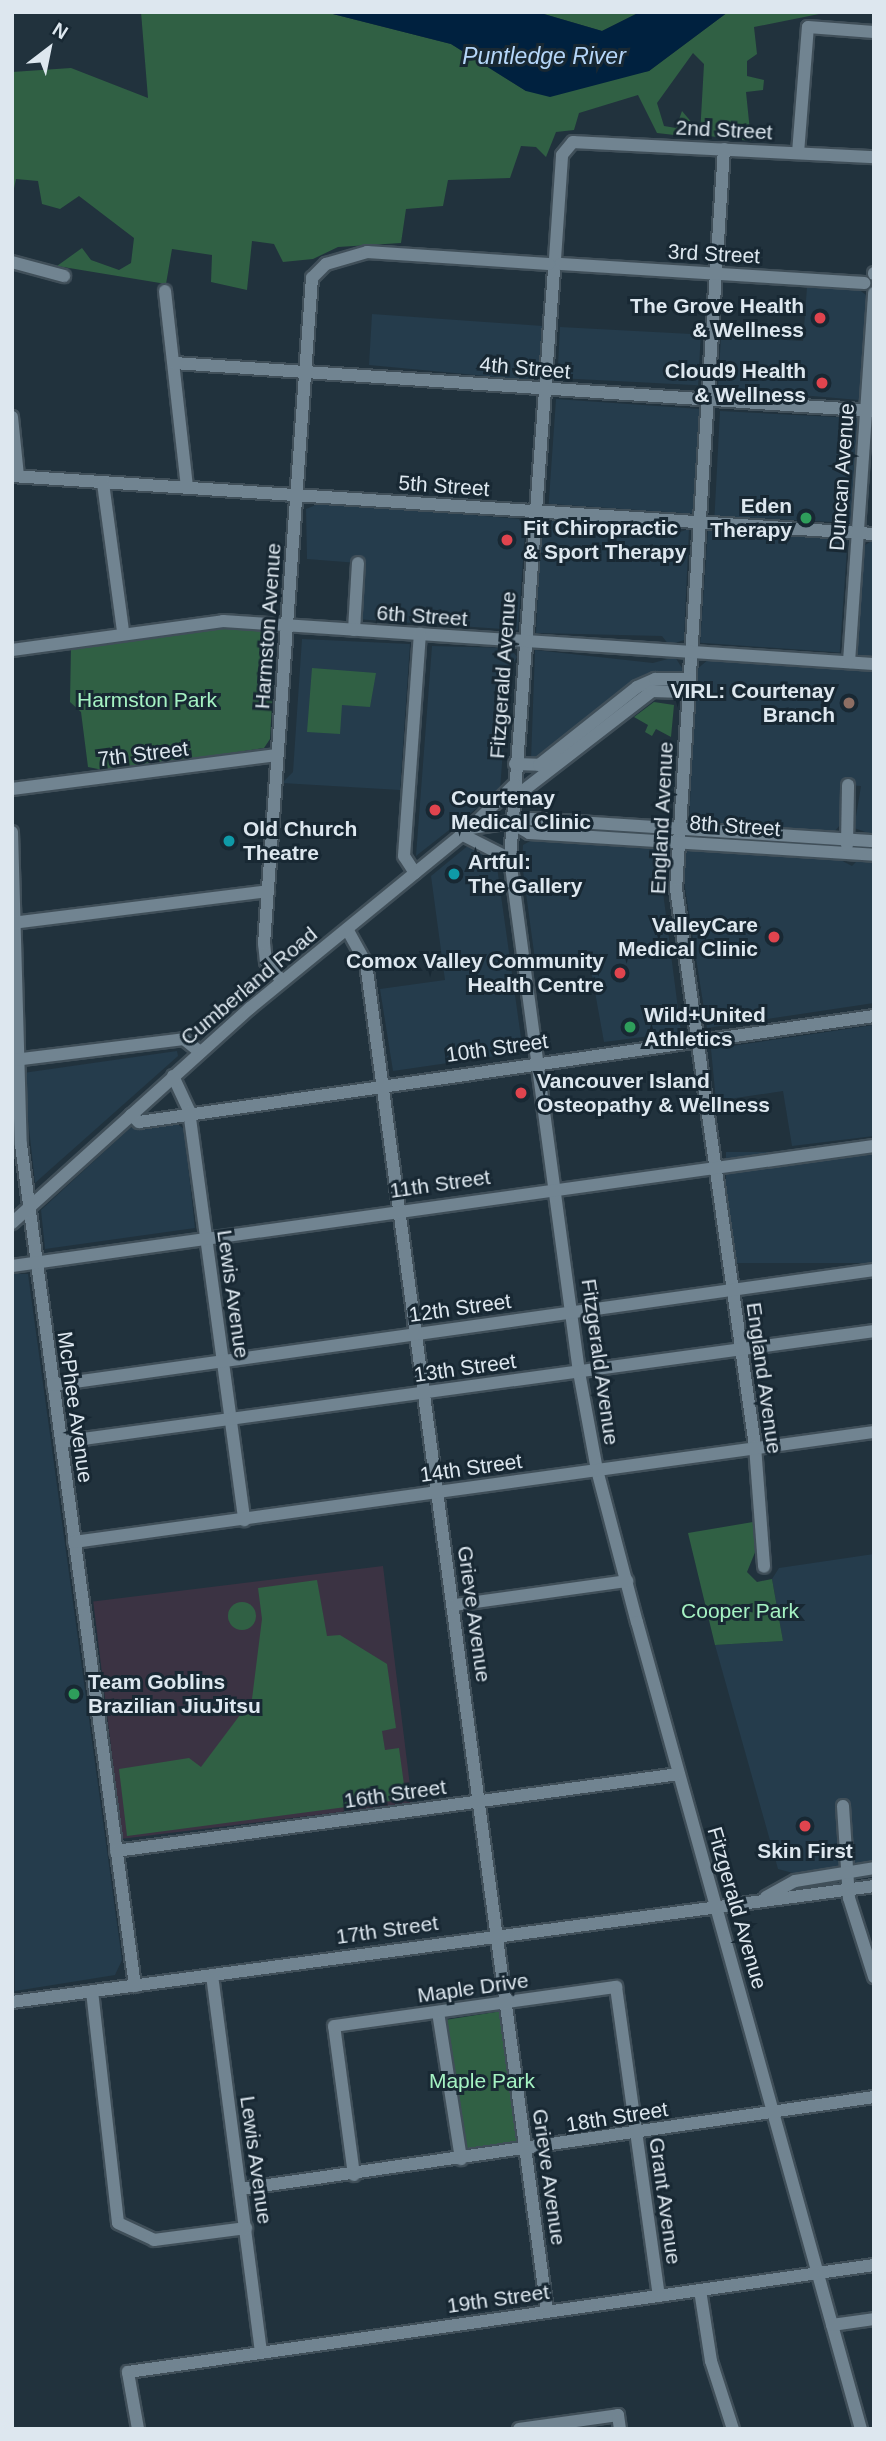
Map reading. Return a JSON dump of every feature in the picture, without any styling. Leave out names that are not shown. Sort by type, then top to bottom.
[{"type":"street","points":[[798,153],[807,27],[874,32]]},
{"type":"street","name":"2nd Street","points":[[573,142],[874,157]]},
{"type":"street","name":"Fitzgerald Avenue","points":[[573,142],[562,155],[545,390],[533,511],[510,859],[573,1311],[579,1372],[597,1470],[861,2429]]},
{"type":"street","name":"England Avenue","points":[[724,149],[676,889],[755,1446],[764,1567]]},
{"type":"street","name":"3rd Street","points":[[317,269],[367,252],[872,282]]},
{"type":"street","points":[[12,262],[64,276]]},
{"type":"street","name":"Harmston Avenue","points":[[282,981],[264,952],[305,370],[317,269]]},
{"type":"street","name":"Duncan Avenue","points":[[849,662],[857,533],[871,411],[872,282]]},
{"type":"street","points":[[165,290],[187,488]]},
{"type":"street","name":"4th Street","points":[[174,363],[871,411]]},
{"type":"street","points":[[12,417],[15,476]]},
{"type":"street","name":"5th Street","points":[[15,476],[874,534]]},
{"type":"street","points":[[103,483],[122,631]]},
{"type":"street","points":[[354,630],[358,563]]},
{"type":"street","name":"6th Street","points":[[12,650],[122,631],[223,621],[874,664]]},
{"type":"street","points":[[415,873],[404,856],[420,634]]},
{"type":"street","points":[[515,764],[539,765],[637,687],[655,679],[689,686]]},
{"type":"street","name":"Cumberland Road","points":[[12,1223],[282,981],[515,790],[652,691],[689,686]]},
{"type":"street","name":"7th Street","points":[[12,789],[277,755]]},
{"type":"street","points":[[847,845],[848,785]]},
{"type":"street","name":"8th Street","points":[[466,831],[512,823],[529,833],[678,836],[847,845],[874,841]]},
{"type":"street","points":[[466,831],[510,859]]},
{"type":"street","name":"McPhee Avenue","points":[[12,832],[14,1060],[29,1207],[135,1986]]},
{"type":"street","name":"8th Street","points":[[847,845],[874,855]]},
{"type":"street","points":[[14,923],[268,891]]},
{"type":"street","name":"Grieve Avenue","points":[[347,929],[365,955],[481,1802],[547,2311]]},
{"type":"street","name":"10th Street","points":[[131,1115],[139,1122],[189,1111],[382,1083],[874,1016]]},
{"type":"street","points":[[14,1060],[184,1039],[200,1052]]},
{"type":"street","name":"Lewis Avenue","points":[[173,1076],[189,1111],[244,1520]]},
{"type":"street","name":"11th Street","points":[[12,1266],[399,1209],[874,1146]]},
{"type":"street","name":"12th Street","points":[[53,1385],[874,1270]]},
{"type":"street","name":"13th Street","points":[[61,1442],[874,1331]]},
{"type":"street","name":"14th Street","points":[[74,1542],[755,1446],[874,1432]]},
{"type":"street","points":[[454,1605],[627,1581]]},
{"type":"street","name":"16th Street","points":[[116,1852],[679,1774]]},
{"type":"street","points":[[843,1806],[848,1890],[874,1977]]},
{"type":"street","name":"17th Street","points":[[766,1897],[795,1881],[874,1868]]},
{"type":"street","points":[[857,1915],[872,1887]]},
{"type":"street","name":"17th Street","points":[[12,2003],[717,1903],[872,1887]]},
{"type":"street","name":"Lewis Avenue","points":[[212,1975],[261,2351]]},
{"type":"street","name":"Maple Drive","points":[[354,2175],[334,2026],[616,1987]]},
{"type":"street","name":"Grant Avenue","points":[[616,1987],[659,2296]]},
{"type":"street","points":[[92,1991],[118,2223],[131,2234],[154,2240],[246,2228]]},
{"type":"street","points":[[438,2012],[461,2159]]},
{"type":"street","name":"18th Street","points":[[241,2189],[354,2175],[874,2097]]},
{"type":"street","name":"19th Street","points":[[138,2429],[128,2372],[874,2265]]},
{"type":"street","points":[[700,2290],[710,2361],[733,2429]]},
{"type":"street","points":[[832,2325],[874,2319]]},
{"type":"street","points":[[519,2429],[618,2415],[620,2429]]},
{"type":"shaded area","points":[[807,287],[857,288],[866,295],[859,400],[718,388],[721,336],[803,341]]},
{"type":"shaded area","points":[[372,314],[543,326],[539,376],[530,380],[369,365]]},
{"type":"shaded area","points":[[560,327],[701,334],[698,385],[557,378]]},
{"type":"shaded area","points":[[556,399],[701,409],[693,514],[549,504]]},
{"type":"shaded area","points":[[720,411],[860,418],[854,523],[715,516]]},
{"type":"shaded area","points":[[323,502],[519,519],[525,533],[518,630],[355,619],[358,563],[307,559],[306,509]]},
{"type":"shaded area","points":[[559,519],[563,527],[674,534],[689,529],[684,640],[669,645],[662,636],[536,633],[541,525]]},
{"type":"shaded area","points":[[708,530],[848,540],[840,652],[700,643]]},
{"type":"shaded area","points":[[873,540],[874,655],[862,658],[856,652],[862,547]]},
{"type":"shaded area","points":[[302,639],[410,644],[400,790],[282,783],[293,772]]},
{"type":"shaded area","points":[[432,646],[510,648],[517,657],[509,671],[500,790],[416,856]]},
{"type":"shaded area","points":[[535,650],[653,663],[675,657],[684,671],[645,674],[531,760]]},
{"type":"shaded area","points":[[709,659],[874,672],[874,835],[854,828],[861,786],[841,785],[840,825],[834,832],[689,825],[696,670]]},
{"type":"shaded area","points":[[532,840],[671,849],[663,892],[681,1032],[604,1042],[588,953],[535,960],[522,863],[523,845]]},
{"type":"shaded area","points":[[470,844],[496,860],[523,1052],[393,1071],[380,989],[445,980],[431,876]]},
{"type":"shaded area","points":[[689,847],[831,855],[852,866],[860,858],[874,862],[874,1003],[707,1028],[685,888],[683,855]]},
{"type":"shaded area","points":[[874,1025],[874,1136],[792,1146],[783,1091],[716,1101],[711,1049]]},
{"type":"shaded area","points":[[177,1051],[178,1056],[35,1183],[23,1073]]},
{"type":"shaded area","points":[[172,1120],[184,1129],[195,1228],[45,1249],[41,1210],[130,1128]]},
{"type":"shaded area","points":[[726,1152],[874,1152],[874,1263],[726,1263]]},
{"type":"shaded area","points":[[12,1274],[28,1274],[122,1960],[115,1975],[15,1991]]},
{"type":"shaded area","points":[[874,1554],[874,1868],[793,1873],[778,1869],[715,1645],[783,1641],[772,1579],[779,1568]]},
{"type":"shaded area","points":[[383,1566],[412,1803],[122,1839],[93,1602]]},
{"type":"green space","points":[[141,12],[325,12],[451,44],[526,91],[649,71],[728,12],[829,12],[754,27],[757,54],[747,61],[747,76],[764,80],[763,90],[746,92],[751,141],[700,135],[704,64],[693,53],[657,103],[664,126],[676,128],[682,111],[693,124],[692,137],[657,133],[638,95],[579,113],[574,130],[556,132],[546,157],[536,147],[521,146],[510,178],[448,180],[443,206],[406,209],[401,243],[338,247],[313,259],[283,262],[274,244],[252,241],[247,290],[211,282],[212,255],[172,249],[166,284],[57,266],[82,248],[91,260],[119,270],[131,263],[134,238],[79,196],[60,209],[42,204],[38,181],[16,179],[12,198],[12,72],[71,68],[148,98]]},
{"type":"green space","points":[[537,12],[640,12],[602,31]]},
{"type":"green space","name":"Harmston Park","points":[[232,626],[276,634],[270,739],[264,748],[108,771],[88,767],[81,712],[70,702],[71,646]]},
{"type":"green space","points":[[312,668],[376,673],[370,707],[342,705],[340,734],[307,732]]},
{"type":"green space","points":[[654,702],[674,705],[671,737],[656,729],[652,736],[645,732],[648,725],[634,717]]},
{"type":"green space","name":"Cooper Park","points":[[753,1522],[756,1550],[747,1572],[757,1582],[772,1579],[783,1641],[715,1645],[688,1533]]},
{"type":"green space","points":[[317,1580],[327,1636],[340,1635],[387,1664],[396,1728],[382,1731],[385,1750],[399,1748],[406,1799],[127,1836],[119,1769],[189,1758],[201,1767],[252,1699],[262,1619],[258,1588]]},
{"type":"green space","points":[[242,1602],[252,1606],[256,1616],[252,1626],[242,1630],[232,1626],[228,1616],[232,1606]]},
{"type":"green space","name":"Maple Park","points":[[502,2011],[523,2145],[463,2155],[442,2021]]},
{"type":"water","name":"Puntledge River","points":[[325,12],[537,12],[602,31],[640,12],[728,12],[649,71],[550,97],[526,91],[451,44]]},
{"type":"place","name":"The Grove Health & Wellness","points":[[820,318]]},
{"type":"place","name":"Cloud9 Health & Wellness","points":[[822,383]]},
{"type":"place","name":"Eden Therapy","points":[[806,518]]},
{"type":"place","name":"Fit Chiropractic & Sport Therapy","points":[[507,540]]},
{"type":"place","name":"VIRL: Courtenay Branch","points":[[849,703]]},
{"type":"place","name":"Courtenay Medical Clinic","points":[[435,810]]},
{"type":"place","name":"Old Church Theatre","points":[[229,841]]},
{"type":"place","name":"Artful: The Gallery","points":[[454,874]]},
{"type":"place","name":"ValleyCare Medical Clinic","points":[[774,937]]},
{"type":"place","name":"Comox Valley Community Health Centre","points":[[620,973]]},
{"type":"place","name":"Wild+United Athletics","points":[[630,1027]]},
{"type":"place","name":"Vancouver Island Osteopathy & Wellness","points":[[521,1093]]},
{"type":"place","name":"Team Goblins Brazilian JiuJitsu","points":[[74,1694]]},
{"type":"place","name":"Skin First","points":[[805,1826]]}]
